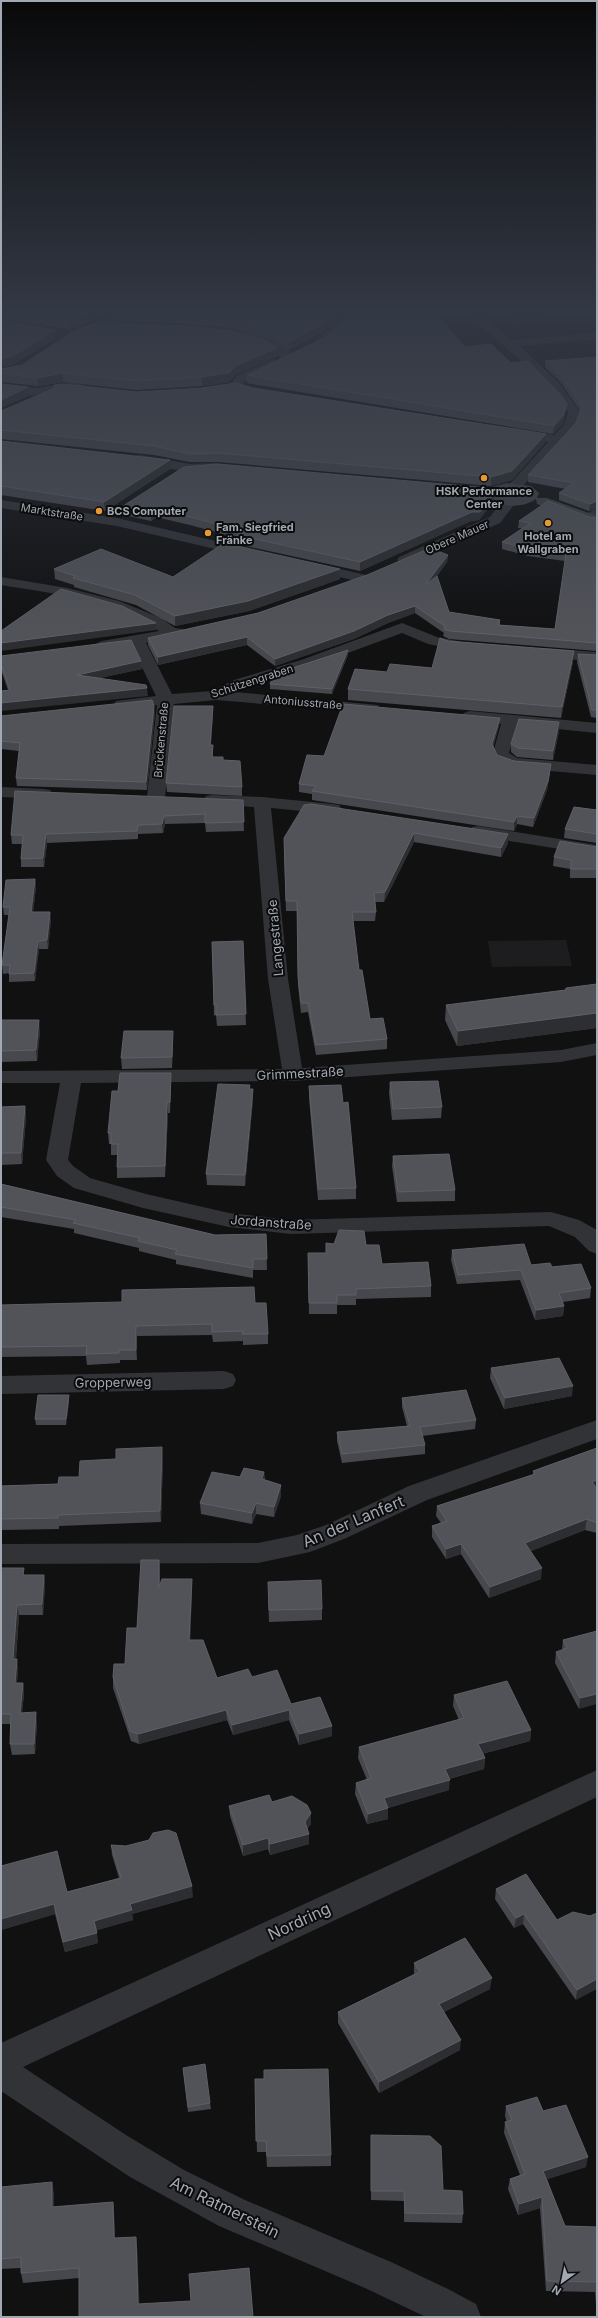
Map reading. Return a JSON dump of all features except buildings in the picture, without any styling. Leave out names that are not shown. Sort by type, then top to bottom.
[{"type":"street","name":"Obere Mauer","points":[[389,566],[498,518],[512,494],[558,440],[572,422],[574,416]]},
{"type":"street","points":[[505,431],[558,440]]},
{"type":"street","points":[[125,457],[167,462],[190,468]]},
{"type":"street","points":[[166,479],[190,468],[208,466],[234,469]]},
{"type":"street","points":[[489,491],[501,488],[512,494],[530,491],[532,493],[529,498],[594,517]]},
{"type":"street","name":"Marktstraße","points":[[1,504],[103,520],[266,556]]},
{"type":"street","points":[[103,520],[122,508]]},
{"type":"street","points":[[294,563],[361,578]]},
{"type":"street","points":[[333,588],[375,572]]},
{"type":"street","points":[[1,581],[124,607],[147,616],[172,633]]},
{"type":"street","name":"Schützengraben","points":[[103,706],[216,695],[240,683],[307,663],[402,628],[432,641],[448,645],[486,648]]},
{"type":"street","points":[[86,648],[138,641],[196,629]]},
{"type":"street","name":"Brückenstraße","points":[[138,641],[166,699],[156,797]]},
{"type":"street","points":[[525,651],[597,657]]},
{"type":"street","name":"Antoniusstraße","points":[[216,695],[384,709]]},
{"type":"street","points":[[455,715],[597,728]]},
{"type":"street","points":[[510,720],[501,753],[504,759],[514,762],[597,770]]},
{"type":"street","points":[[1,792],[63,796]]},
{"type":"street","points":[[194,799],[262,802],[349,811]]},
{"type":"street","name":"Langestraße","points":[[262,802],[278,979],[293,1075]]},
{"type":"street","points":[[458,828],[597,850]]},
{"type":"street","name":"Grimmestraße","points":[[1,1077],[71,1078],[293,1075],[561,1056],[597,1049]]},
{"type":"street","name":"Jordanstraße","points":[[71,1078],[57,1160],[65,1171],[82,1183],[143,1201],[230,1220],[291,1227],[551,1219],[578,1228],[594,1241],[597,1246]]},
{"type":"street","name":"Gropperweg","points":[[1,1385],[224,1380]]},
{"type":"street","name":"An der Lanfert","points":[[1,1554],[258,1553],[300,1545],[335,1532],[418,1494],[597,1429]]},
{"type":"street","name":"Nordring","points":[[1,2060],[597,1783]]},
{"type":"street","name":"Am Ratmerstein","points":[[1,2071],[68,2118],[156,2173],[231,2212],[426,2296],[463,2317]]},
{"type":"shaded area","points":[[566,940],[572,966],[492,967],[488,941]]},
{"type":"place","name":"HSK Performance Center","points":[[484,478]]},
{"type":"place","name":"BCS Computer","points":[[99,511]]},
{"type":"place","name":"Hotel am Wallgraben","points":[[548,523]]},
{"type":"place","name":"Fam. Siegfried Fränke","points":[[208,533]]}]
